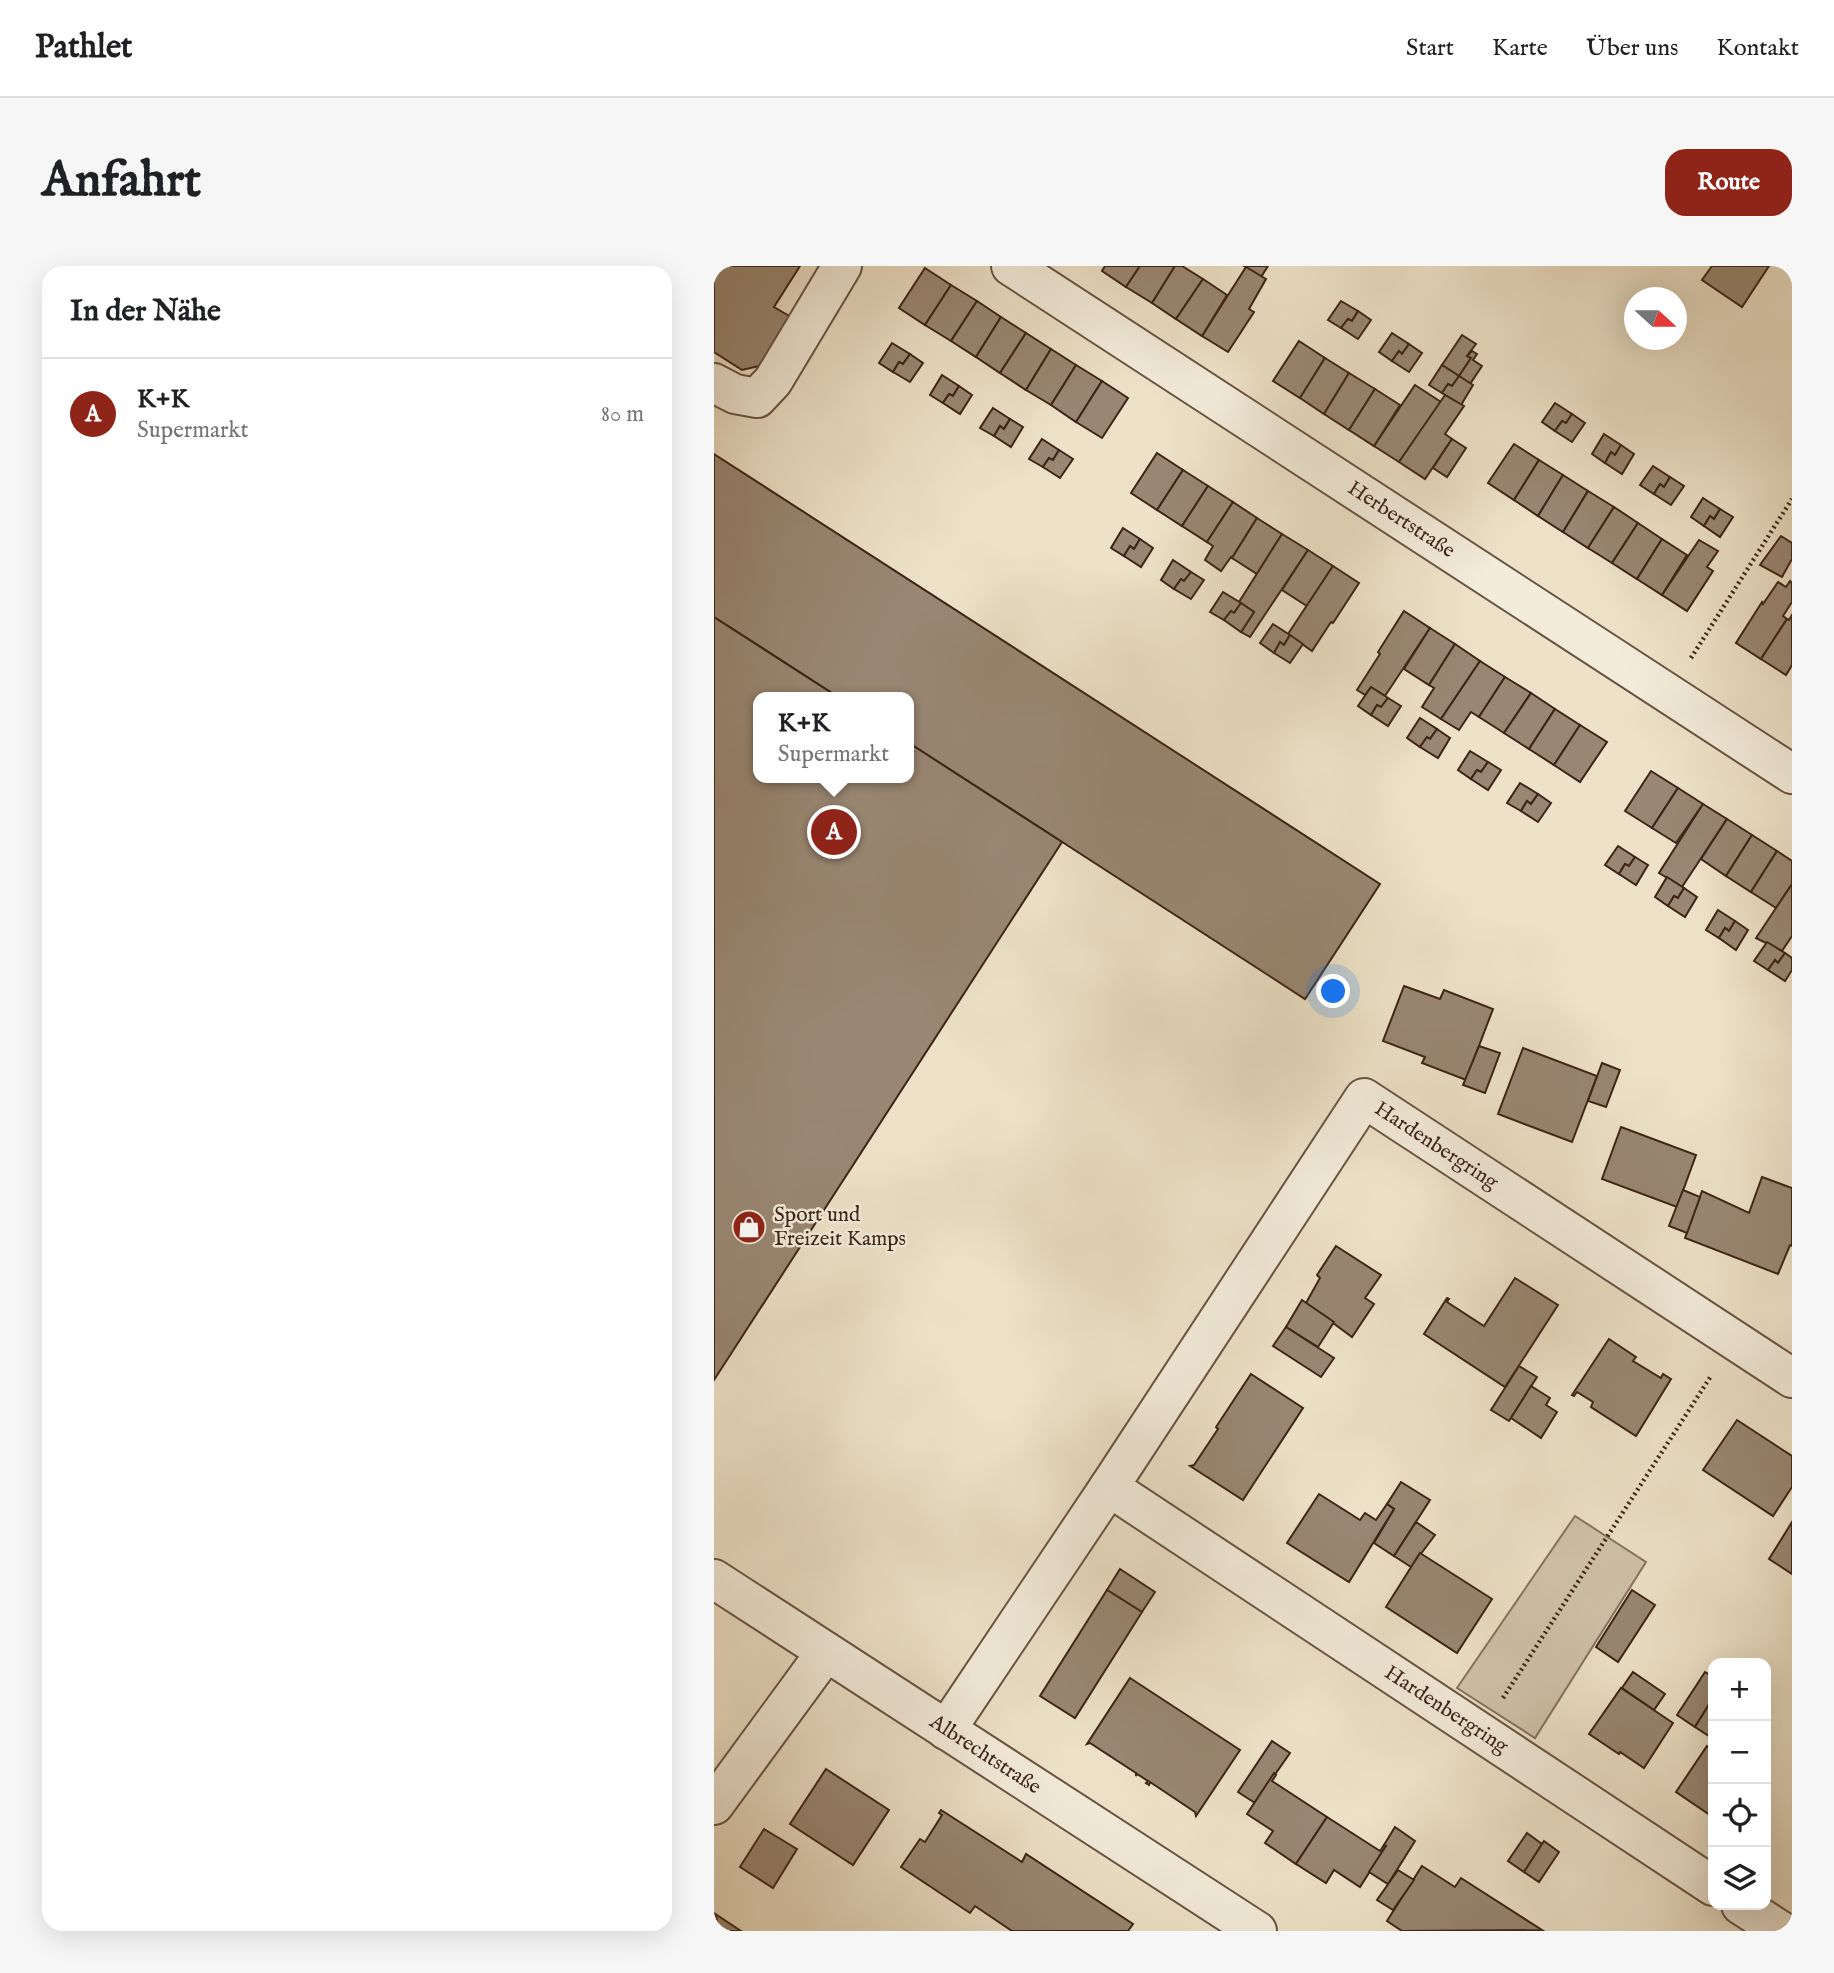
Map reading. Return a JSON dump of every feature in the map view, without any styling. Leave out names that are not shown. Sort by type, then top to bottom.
[{"type":"street","points":[[714,383],[735,394],[757,398],[773,381],[842,266]]},
{"type":"street","name":"Herbertstraße","points":[[1012,266],[1792,774]]},
{"type":"street","name":"Hardenbergring","points":[[946,1730],[1364,1098],[1792,1378]]},
{"type":"street","name":"Hardenbergring","points":[[1109,1487],[1708,1883]]},
{"type":"street","name":"Albrechtstraße","points":[[714,1579],[1256,1931]]},
{"type":"street","points":[[714,1805],[826,1652]]},
{"type":"street","points":[[1749,1910],[1781,1931]]},
{"type":"path","points":[[1668,694],[1792,499]]},
{"type":"path","points":[[1481,1733],[1734,1340]]},
{"type":"shaded area","points":[[1575,1516],[1646,1562],[1535,1738],[1457,1688]]},
{"type":"building","points":[[714,266],[800,266],[774,307],[791,317],[759,366],[742,370],[714,352]]},
{"type":"building","points":[[1105,266],[1140,266],[1126,287],[1102,271]]},
{"type":"building","points":[[1140,266],[1175,266],[1152,303],[1126,287]]},
{"type":"building","points":[[1175,266],[1182,266],[1203,279],[1176,319],[1152,303]]},
{"type":"building","points":[[1244,266],[1268,266],[1261,277]]},
{"type":"building","points":[[1712,266],[1769,266],[1742,307],[1702,280]]},
{"type":"building","points":[[1246,267],[1266,279],[1249,309],[1254,312],[1228,352],[1202,336]]},
{"type":"building","points":[[925,268],[951,285],[925,325],[899,308]]},
{"type":"building","points":[[1203,279],[1227,295],[1202,336],[1176,319]]},
{"type":"building","points":[[951,285],[977,301],[951,341],[925,325]]},
{"type":"building","points":[[977,301],[1001,317],[976,357],[951,341]]},
{"type":"building","points":[[1341,301],[1358,311],[1352,321],[1348,319],[1341,328],[1328,320]]},
{"type":"building","points":[[1358,311],[1371,320],[1358,339],[1341,328],[1348,319],[1352,321]]},
{"type":"building","points":[[1001,317],[1026,333],[1000,373],[976,357]]},
{"type":"building","points":[[1026,333],[1051,349],[1026,390],[1000,373]]},
{"type":"building","points":[[1392,333],[1409,344],[1402,354],[1399,351],[1392,361],[1379,352]]},
{"type":"building","points":[[1462,335],[1476,344],[1467,356],[1471,358],[1459,376],[1442,365]]},
{"type":"building","points":[[1299,341],[1325,358],[1300,398],[1273,381]]},
{"type":"building","points":[[892,343],[910,354],[903,364],[899,362],[893,372],[879,363]]},
{"type":"building","points":[[1409,344],[1422,353],[1409,372],[1392,361],[1399,351],[1402,354]]},
{"type":"building","points":[[1051,349],[1076,365],[1051,405],[1026,390]]},
{"type":"building","points":[[1472,351],[1477,354],[1473,360],[1482,366],[1470,384],[1459,376],[1471,358],[1467,356]]},
{"type":"building","points":[[910,354],[923,363],[910,382],[893,372],[899,362],[903,364]]},
{"type":"building","points":[[1325,358],[1349,373],[1324,414],[1300,398]]},
{"type":"building","points":[[1076,365],[1102,381],[1076,422],[1051,405]]},
{"type":"building","points":[[1442,365],[1459,376],[1452,386],[1448,384],[1442,393],[1429,385]]},
{"type":"building","points":[[1349,373],[1375,389],[1349,430],[1324,414]]},
{"type":"building","points":[[942,375],[959,386],[953,396],[949,394],[943,403],[930,395]]},
{"type":"building","points":[[1459,376],[1473,385],[1461,405],[1442,393],[1448,384],[1452,386]]},
{"type":"building","points":[[1102,381],[1128,398],[1102,438],[1076,422]]},
{"type":"building","points":[[1415,385],[1441,402],[1399,462],[1374,446]]},
{"type":"building","points":[[959,386],[972,395],[960,414],[943,403],[949,394],[953,396]]},
{"type":"building","points":[[1375,389],[1400,405],[1374,446],[1349,430]]},
{"type":"building","points":[[1445,395],[1464,406],[1445,434],[1452,439],[1425,479],[1399,462]]},
{"type":"building","points":[[1555,403],[1572,414],[1566,423],[1562,421],[1555,431],[1542,422]]},
{"type":"building","points":[[993,408],[1010,419],[1004,429],[1000,426],[994,436],[980,428]]},
{"type":"building","points":[[1572,414],[1585,423],[1572,442],[1555,431],[1562,421],[1566,423]]},
{"type":"building","points":[[1010,419],[1023,427],[1011,447],[994,436],[1000,426],[1004,429]]},
{"type":"building","points":[[1604,434],[1621,445],[1615,455],[1611,452],[1605,463],[1592,454]]},
{"type":"building","points":[[1042,439],[1059,450],[1053,460],[1049,458],[1043,467],[1029,459]]},
{"type":"building","points":[[1452,439],[1466,448],[1447,477],[1433,468]]},
{"type":"building","points":[[1514,444],[1539,460],[1514,500],[1488,483]]},
{"type":"building","points":[[1621,445],[1634,454],[1622,474],[1605,463],[1611,452],[1615,455]]},
{"type":"building","points":[[1059,450],[1073,459],[1060,478],[1043,467],[1049,458],[1053,460]]},
{"type":"building","points":[[1157,453],[1183,470],[1157,510],[1131,493]]},
{"type":"building","points":[[714,454],[1380,884],[1305,999],[914,746],[914,692],[830,692],[714,617]]},
{"type":"building","points":[[1539,460],[1563,475],[1538,516],[1514,500]]},
{"type":"building","points":[[1653,466],[1670,477],[1664,487],[1660,484],[1654,494],[1640,485]]},
{"type":"building","points":[[1183,470],[1208,486],[1182,526],[1157,510]]},
{"type":"building","points":[[1563,475],[1588,491],[1563,532],[1538,516]]},
{"type":"building","points":[[1670,477],[1684,486],[1671,505],[1654,494],[1660,484],[1664,487]]},
{"type":"building","points":[[1208,486],[1233,502],[1207,542],[1182,526]]},
{"type":"building","points":[[1588,491],[1614,507],[1588,548],[1563,532]]},
{"type":"building","points":[[1703,498],[1720,509],[1714,519],[1710,516],[1704,526],[1691,517]]},
{"type":"building","points":[[1233,502],[1257,518],[1221,571],[1205,560],[1213,546],[1207,542]]},
{"type":"building","points":[[1614,507],[1638,523],[1612,563],[1588,548]]},
{"type":"building","points":[[1720,509],[1733,517],[1720,537],[1704,526],[1710,516],[1714,519]]},
{"type":"building","points":[[1257,518],[1282,534],[1257,574],[1232,558]]},
{"type":"building","points":[[1638,523],[1662,539],[1637,579],[1612,563]]},
{"type":"building","points":[[1123,528],[1140,539],[1134,549],[1130,546],[1124,556],[1111,548]]},
{"type":"building","points":[[1282,534],[1308,550],[1250,637],[1241,632],[1254,612],[1239,602]]},
{"type":"building","points":[[1781,536],[1792,543],[1792,559],[1782,577],[1760,565]]},
{"type":"building","points":[[1140,539],[1153,548],[1141,567],[1124,556],[1130,546],[1134,549]]},
{"type":"building","points":[[1662,539],[1687,555],[1662,595],[1637,579]]},
{"type":"building","points":[[1699,540],[1718,551],[1707,567],[1713,571],[1687,611],[1662,595]]},
{"type":"building","points":[[1308,550],[1333,566],[1307,606],[1282,590]]},
{"type":"building","points":[[1173,560],[1191,572],[1184,581],[1181,579],[1174,589],[1161,580]]},
{"type":"building","points":[[1333,566],[1359,583],[1312,651],[1288,634]]},
{"type":"building","points":[[1191,572],[1204,580],[1191,599],[1174,589],[1181,579],[1184,581]]},
{"type":"building","points":[[1790,581],[1792,602],[1783,616],[1787,619],[1761,659],[1736,643],[1778,582],[1786,587]]},
{"type":"building","points":[[1223,592],[1241,603],[1234,613],[1231,611],[1224,620],[1210,612]]},
{"type":"building","points":[[1241,603],[1254,612],[1241,632],[1224,620],[1231,611],[1234,613]]},
{"type":"building","points":[[1404,611],[1430,628],[1385,696],[1371,687],[1365,695],[1357,690]]},
{"type":"building","points":[[1792,615],[1792,665],[1786,675],[1761,659]]},
{"type":"building","points":[[714,617],[830,692],[753,692],[753,783],[914,783],[914,746],[1062,842],[714,1380]]},
{"type":"building","points":[[1273,624],[1290,635],[1284,645],[1280,642],[1274,653],[1260,643]]},
{"type":"building","points":[[1430,628],[1455,644],[1429,685],[1404,669]]},
{"type":"building","points":[[1290,635],[1303,644],[1290,663],[1274,653],[1280,642],[1284,645]]},
{"type":"building","points":[[1455,644],[1480,661],[1441,719],[1422,707],[1434,688],[1429,685]]},
{"type":"building","points":[[1480,661],[1505,677],[1479,717],[1471,712],[1459,730],[1441,719]]},
{"type":"building","points":[[1505,677],[1531,693],[1504,733],[1479,717]]},
{"type":"building","points":[[1371,687],[1388,698],[1381,707],[1377,705],[1371,715],[1358,706]]},
{"type":"building","points":[[1531,693],[1555,709],[1529,749],[1504,733]]},
{"type":"building","points":[[1388,698],[1401,706],[1388,726],[1371,715],[1377,705],[1381,707]]},
{"type":"building","points":[[1555,709],[1580,725],[1554,765],[1529,749]]},
{"type":"building","points":[[1420,718],[1437,729],[1420,747],[1407,738]]},
{"type":"building","points":[[1580,725],[1607,742],[1580,782],[1554,765]]},
{"type":"building","points":[[1437,729],[1450,738],[1438,758],[1420,747]]},
{"type":"building","points":[[1470,751],[1488,762],[1481,772],[1477,770],[1471,779],[1458,770]]},
{"type":"building","points":[[1488,762],[1501,770],[1488,790],[1471,779],[1477,770],[1481,772]]},
{"type":"building","points":[[1651,771],[1678,788],[1652,828],[1625,811]]},
{"type":"building","points":[[1520,783],[1538,794],[1531,804],[1527,801],[1521,811],[1507,803]]},
{"type":"building","points":[[1678,788],[1703,804],[1676,843],[1652,828]]},
{"type":"building","points":[[1538,794],[1551,803],[1538,822],[1521,811],[1527,801],[1531,804]]},
{"type":"building","points":[[1703,804],[1727,819],[1682,887],[1659,873]]},
{"type":"building","points":[[1727,819],[1752,835],[1726,876],[1701,859]]},
{"type":"building","points":[[1752,835],[1777,851],[1751,892],[1726,876]]},
{"type":"building","points":[[1618,846],[1635,857],[1629,866],[1625,864],[1619,874],[1605,865]]},
{"type":"building","points":[[1777,851],[1792,861],[1792,884],[1776,908],[1751,892]]},
{"type":"building","points":[[1635,857],[1648,865],[1636,885],[1619,874],[1625,864],[1629,866]]},
{"type":"building","points":[[1667,877],[1684,888],[1678,898],[1674,896],[1668,906],[1655,897]]},
{"type":"building","points":[[1792,884],[1792,936],[1782,951],[1756,938]]},
{"type":"building","points":[[1684,888],[1697,897],[1685,917],[1668,906],[1674,896],[1678,898]]},
{"type":"building","points":[[1718,910],[1735,921],[1729,931],[1725,928],[1719,938],[1706,930]]},
{"type":"building","points":[[1735,921],[1748,930],[1736,950],[1719,938],[1725,928],[1729,931]]},
{"type":"building","points":[[1767,942],[1785,953],[1778,963],[1775,960],[1768,970],[1754,961]]},
{"type":"building","points":[[1785,953],[1792,958],[1792,970],[1785,981],[1768,970],[1775,960],[1778,963]]},
{"type":"building","points":[[1404,986],[1440,999],[1444,990],[1493,1009],[1466,1080],[1422,1063],[1425,1057],[1383,1041]]},
{"type":"building","points":[[1479,1046],[1500,1053],[1485,1093],[1463,1085]]},
{"type":"building","points":[[1523,1048],[1597,1076],[1572,1142],[1498,1114]]},
{"type":"building","points":[[1602,1063],[1620,1070],[1606,1107],[1588,1101]]},
{"type":"building","points":[[1621,1127],[1696,1155],[1677,1207],[1602,1179]]},
{"type":"building","points":[[1762,1177],[1792,1188],[1792,1246],[1790,1245],[1778,1274],[1685,1238],[1702,1191],[1749,1213]]},
{"type":"building","points":[[1683,1190],[1700,1197],[1687,1233],[1669,1226]]},
{"type":"building","points":[[1336,1246],[1381,1275],[1365,1298],[1374,1304],[1352,1337],[1306,1303],[1320,1278],[1317,1275]]},
{"type":"building","points":[[1515,1278],[1558,1305],[1505,1387],[1424,1334],[1447,1298],[1447,1302],[1484,1326]]},
{"type":"building","points":[[1302,1300],[1334,1322],[1318,1347],[1286,1327]]},
{"type":"building","points":[[1286,1327],[1334,1358],[1321,1377],[1273,1346]]},
{"type":"building","points":[[1609,1339],[1636,1357],[1633,1361],[1661,1378],[1663,1374],[1671,1379],[1636,1436],[1591,1407],[1593,1402],[1577,1392],[1572,1395]]},
{"type":"building","points":[[1519,1366],[1537,1377],[1509,1421],[1491,1410]]},
{"type":"building","points":[[1251,1374],[1303,1408],[1243,1500],[1190,1466],[1194,1465],[1218,1429],[1216,1427]]},
{"type":"building","points":[[1531,1386],[1550,1398],[1546,1405],[1557,1412],[1541,1438],[1511,1418]]},
{"type":"building","points":[[1737,1420],[1792,1456],[1792,1487],[1773,1516],[1703,1470]]},
{"type":"building","points":[[1401,1482],[1430,1500],[1394,1556],[1374,1543],[1394,1509],[1387,1504]]},
{"type":"building","points":[[1319,1494],[1360,1520],[1365,1513],[1376,1520],[1387,1504],[1394,1509],[1349,1582],[1287,1543]]},
{"type":"building","points":[[1416,1522],[1435,1535],[1411,1567],[1394,1556]]},
{"type":"building","points":[[1792,1522],[1792,1574],[1769,1559]]},
{"type":"building","points":[[1420,1553],[1492,1599],[1457,1653],[1386,1607]]},
{"type":"building","points":[[1120,1569],[1155,1592],[1142,1612],[1107,1590]]},
{"type":"building","points":[[1107,1590],[1142,1612],[1075,1718],[1040,1696]]},
{"type":"building","points":[[1632,1590],[1655,1605],[1618,1662],[1596,1647]]},
{"type":"building","points":[[1633,1672],[1665,1694],[1654,1710],[1622,1688]]},
{"type":"building","points":[[1705,1672],[1708,1674],[1708,1706],[1695,1727],[1677,1715]]},
{"type":"building","points":[[1130,1678],[1240,1750],[1196,1816],[1195,1812],[1150,1782],[1149,1785],[1146,1783],[1148,1781],[1137,1774],[1136,1776],[1136,1773],[1090,1743],[1087,1744]]},
{"type":"building","points":[[1621,1688],[1673,1723],[1644,1768],[1589,1734]]},
{"type":"building","points":[[1708,1706],[1708,1735],[1695,1727]]},
{"type":"building","points":[[1272,1741],[1290,1753],[1255,1803],[1238,1792]]},
{"type":"building","points":[[1707,1746],[1708,1747],[1708,1814],[1676,1792]]},
{"type":"building","points":[[826,1769],[889,1810],[853,1865],[790,1824]]},
{"type":"building","points":[[1274,1773],[1276,1775],[1272,1781],[1327,1817],[1296,1864],[1265,1843],[1273,1831],[1247,1814]]},
{"type":"building","points":[[941,1810],[1022,1862],[1026,1854],[1133,1924],[1128,1931],[1012,1931],[975,1906],[970,1913],[901,1867],[920,1839],[925,1842],[942,1815],[939,1813]]},
{"type":"building","points":[[1327,1817],[1380,1851],[1386,1846],[1360,1887],[1334,1870],[1326,1883],[1296,1864]]},
{"type":"building","points":[[1395,1827],[1415,1841],[1388,1884],[1369,1872]]},
{"type":"building","points":[[764,1829],[797,1849],[773,1888],[740,1867]]},
{"type":"building","points":[[1527,1833],[1542,1844],[1524,1872],[1508,1861]]},
{"type":"building","points":[[1544,1841],[1559,1852],[1539,1882],[1524,1872]]},
{"type":"building","points":[[1422,1866],[1455,1887],[1461,1878],[1542,1930],[1402,1931],[1387,1921]]},
{"type":"building","points":[[1398,1870],[1414,1880],[1393,1910],[1377,1900]]},
{"type":"building","points":[[714,1913],[741,1931],[714,1931],[717,1919]]},
{"type":"place","name":"K+K","points":[[834,832]]},
{"type":"place","name":"Sport und Freizeit Kamps","points":[[749,1227]]}]
